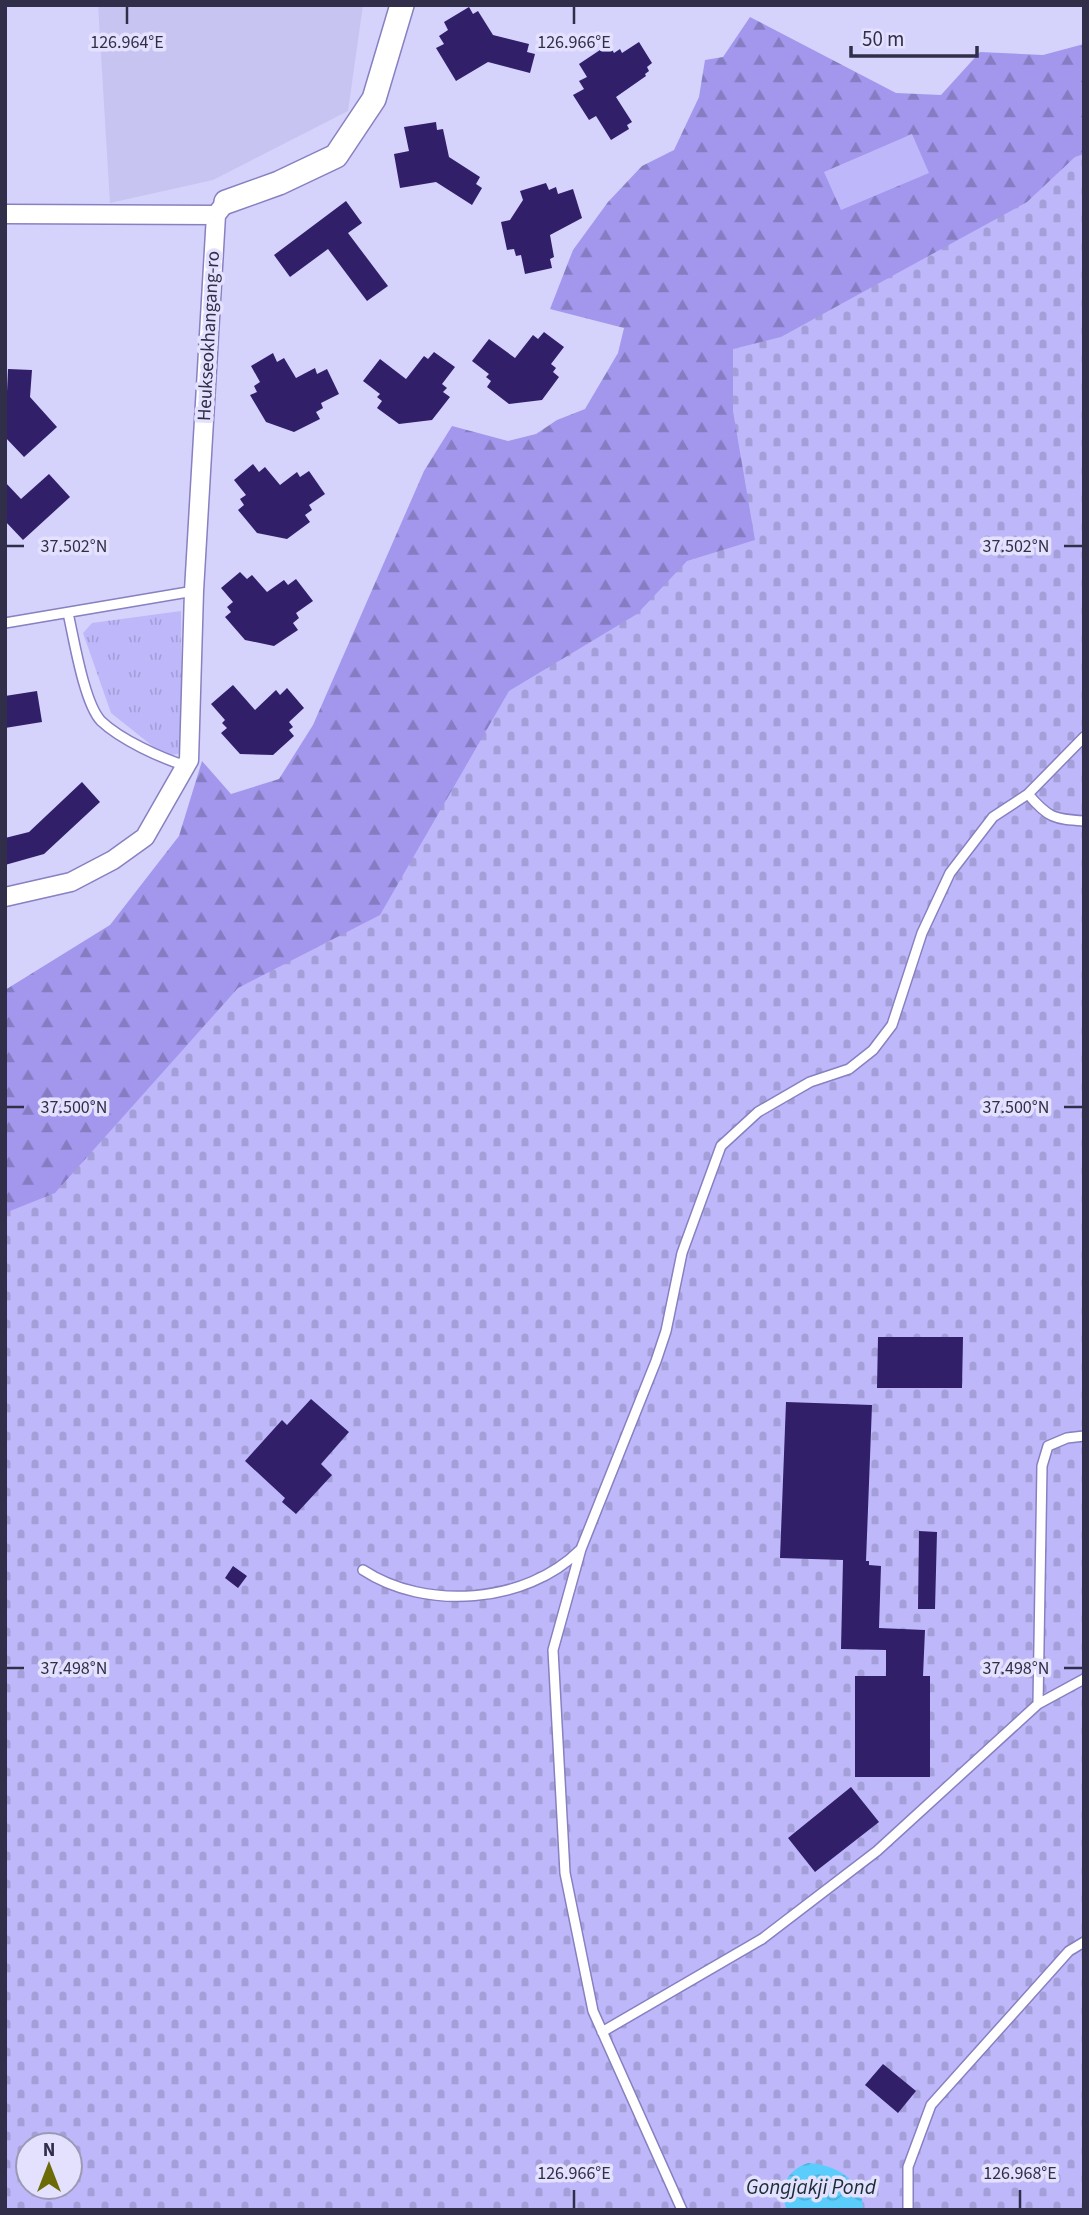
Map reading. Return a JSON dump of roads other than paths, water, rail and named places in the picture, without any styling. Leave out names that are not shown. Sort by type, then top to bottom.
[{"type":"street","points":[[5,214],[221,209],[335,156],[374,99],[402,5]]},
{"type":"street","name":"Heukseokhangang-ro","points":[[188,763],[194,591],[221,209]]},
{"type":"street","points":[[5,897],[71,882],[113,860],[145,837],[188,763]]},
{"type":"lane","points":[[5,623],[194,591]]},
{"type":"lane","points":[[68,613],[85,687],[100,720],[160,758],[188,763]]},
{"type":"lane","points":[[682,2210],[593,2011],[565,1874],[553,1650],[581,1549],[656,1361],[666,1331],[682,1253],[722,1146],[758,1112],[810,1082],[849,1069],[873,1050],[892,1025],[922,933],[950,873],[993,817],[1028,794],[1084,737]]},
{"type":"lane","points":[[1028,794],[1043,811],[1055,819],[1084,821]]},
{"type":"lane","points":[[1038,1704],[1042,1466],[1048,1447],[1067,1438],[1084,1436]]},
{"type":"lane","points":[[363,1570],[384,1584],[441,1598],[460,1597],[515,1587],[562,1569],[581,1549]]},
{"type":"lane","points":[[602,2032],[762,1939],[877,1851],[1038,1704],[1084,1679]]},
{"type":"lane","points":[[908,2210],[908,2167],[931,2105],[1069,1951],[1084,1942]]},
{"type":"water","name":"Gongjakji Pond","points":[[808,2163],[837,2170],[846,2176],[858,2190],[863,2210],[787,2210],[783,2195],[786,2181],[794,2170]]}]
